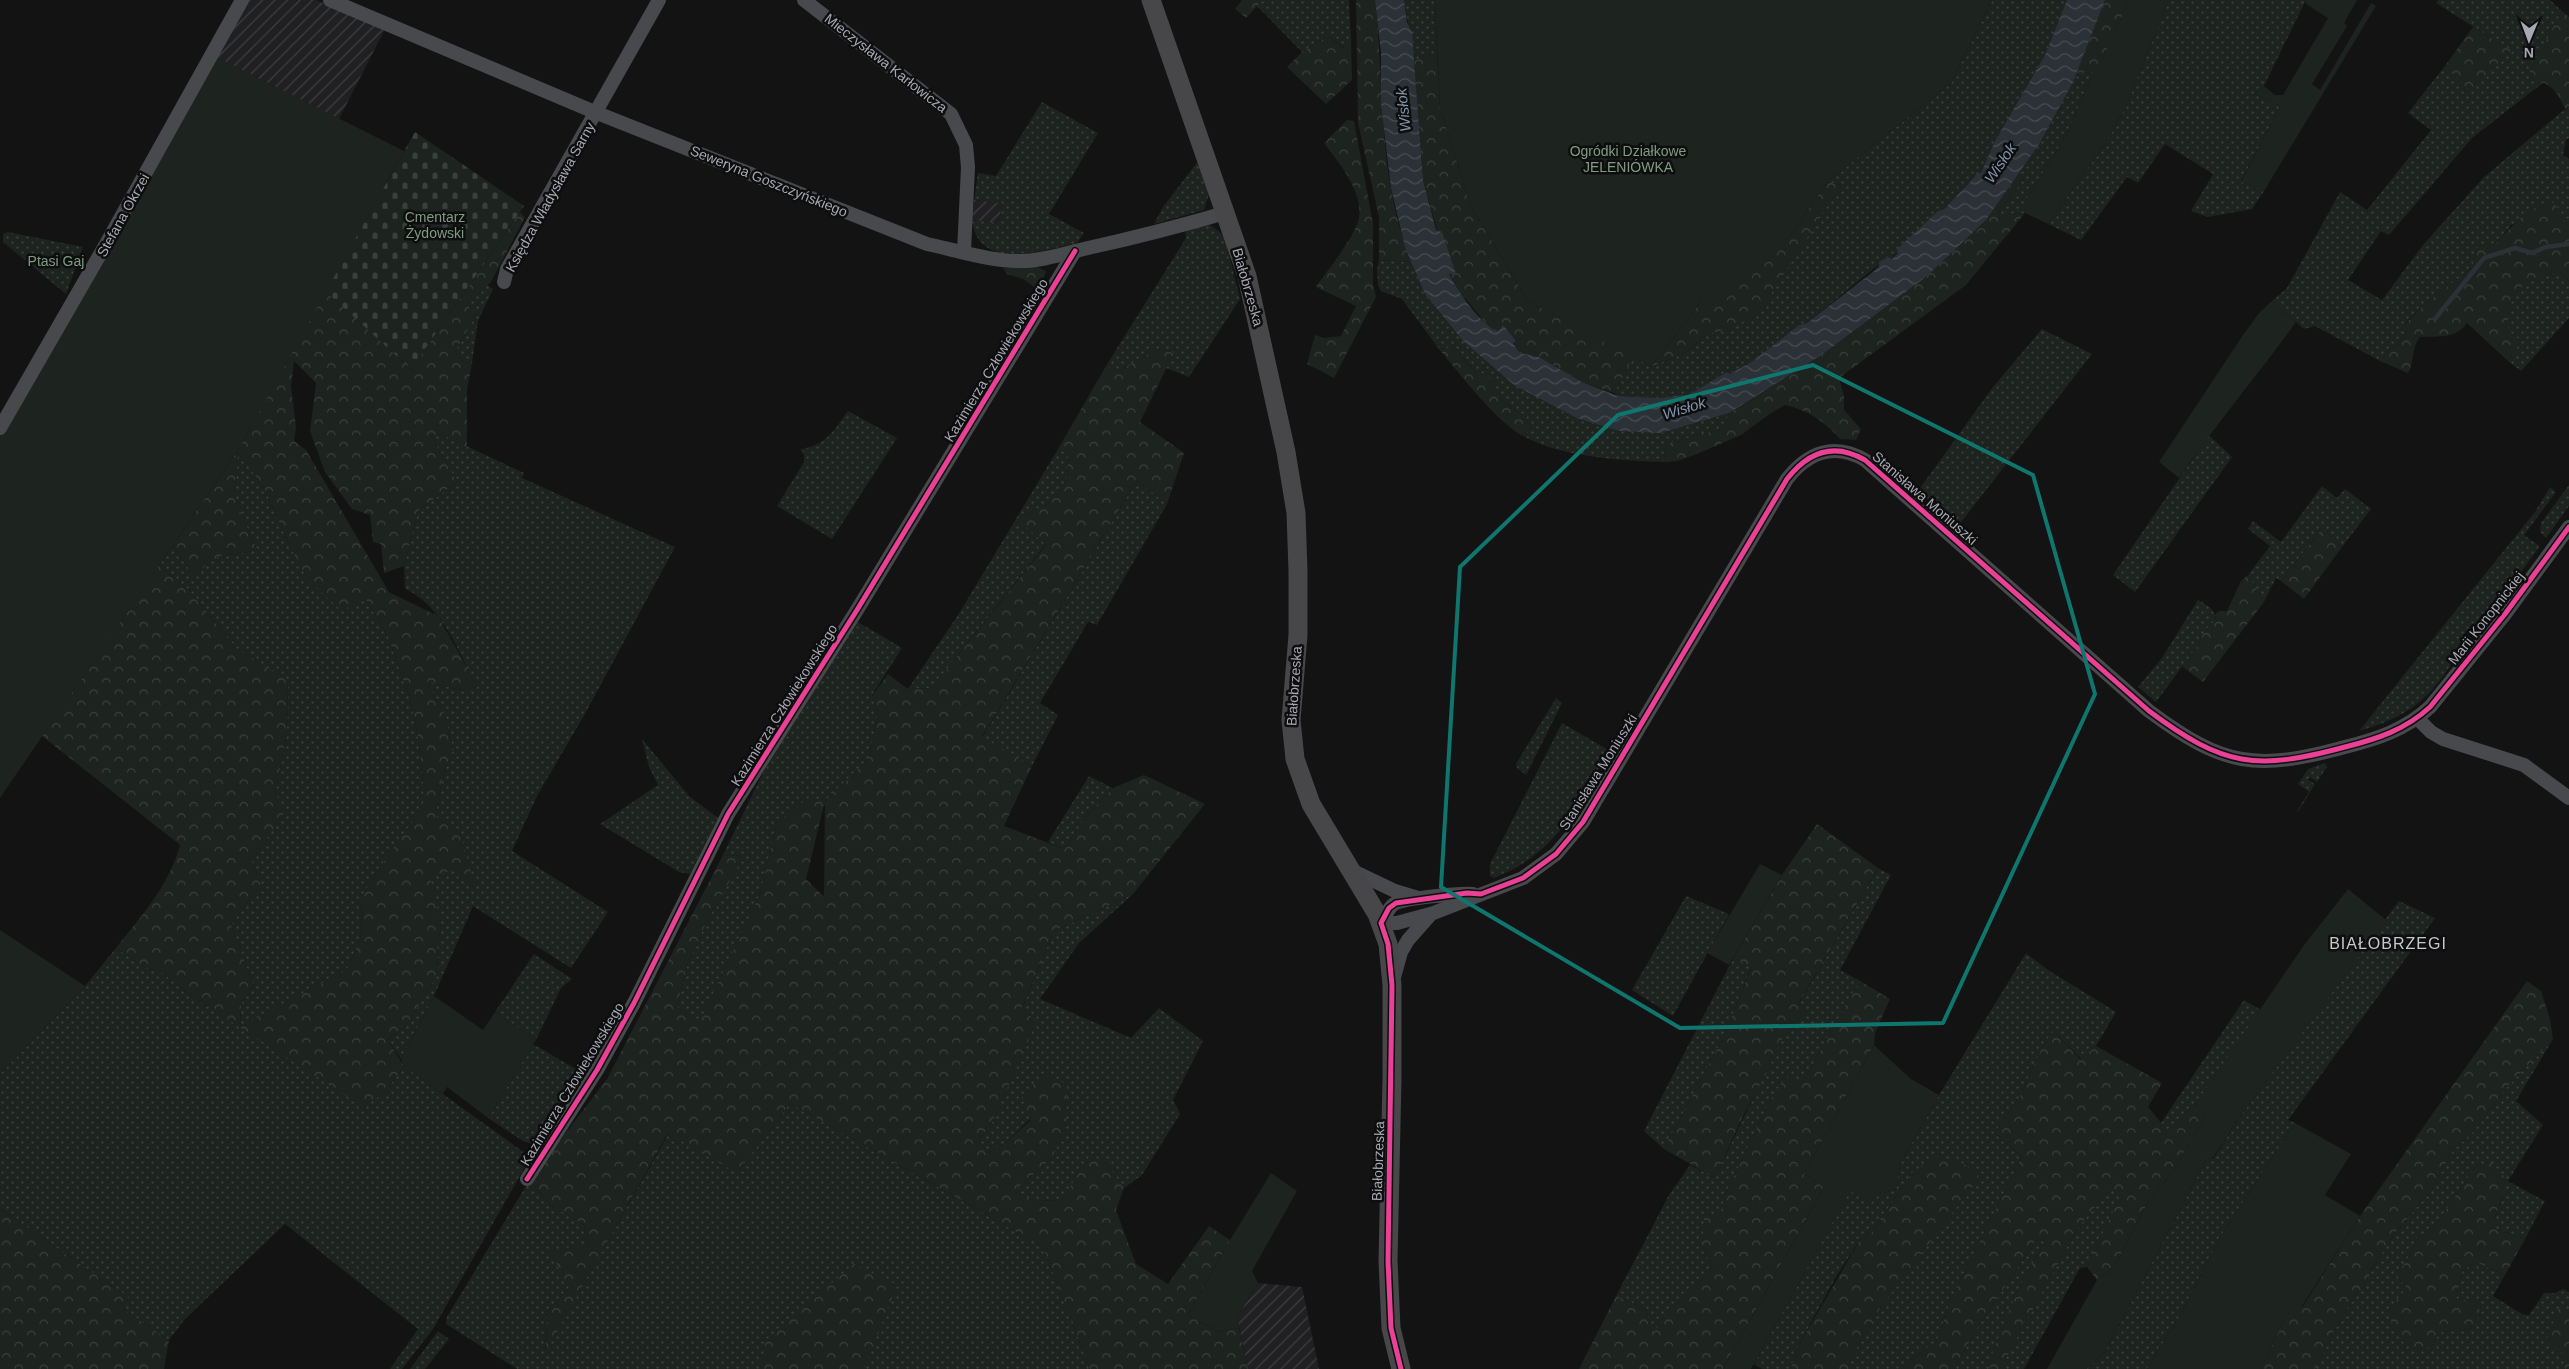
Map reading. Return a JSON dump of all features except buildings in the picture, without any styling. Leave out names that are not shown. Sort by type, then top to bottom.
[{"type":"street","name":"Stefana Okrzei","points":[[0,428],[92,270],[242,0]]},
{"type":"street","name":"Seweryna Goszczyńskiego","points":[[330,0],[597,112],[927,244],[964,251],[989,259],[1021,261],[1075,251],[1225,213]]},
{"type":"street","name":"Księdza Władysława Sarny","points":[[504,282],[507,270],[659,0]]},
{"type":"street","name":"Mieczysława Karłowicza","points":[[804,0],[951,114],[966,145],[968,167],[964,251]]},
{"type":"street","name":"Białobrzeska","points":[[1151,0],[1182,82],[1252,295],[1274,390],[1296,513],[1298,635],[1291,720],[1296,759],[1311,804],[1381,923],[1388,944],[1392,985],[1388,1261],[1391,1328],[1400,1369]]},
{"type":"street","name":"Kazimierza Człowiekowskiego","points":[[527,1179],[597,1070],[634,1004],[728,814],[857,610],[1075,251]]},
{"type":"street","name":"Stanisława Moniuszki","points":[[1392,985],[1401,952],[1408,940],[1431,914],[1524,878],[1556,854],[1571,838],[1583,822],[1787,479],[1797,466],[1822,451],[1837,449],[1853,453],[1865,460],[2149,711],[2199,744],[2244,760],[2285,761],[2317,755],[2380,737],[2418,719]]},
{"type":"street","name":"Marii Konopnickiej","points":[[2418,719],[2430,707],[2505,614],[2569,527]]},
{"type":"street","points":[[2418,719],[2431,732],[2459,745],[2524,765],[2569,798]]},
{"type":"street","points":[[1351,870],[1395,891],[1419,898]]},
{"type":"street","points":[[1381,923],[1389,908],[1396,903],[1419,898],[1467,893],[1481,894]]},
{"type":"street","points":[[1381,923],[1407,921],[1431,914]]},
{"type":"highlighted area","points":[[1813,365],[2033,475],[2095,694],[1943,1023],[1680,1028],[1441,887],[1460,567],[1618,415]]},
{"type":"shaded area","points":[[242,0],[316,0],[385,29],[339,119],[212,55]]},
{"type":"shaded area","points":[[974,200],[1002,203],[999,223],[972,220]]},
{"type":"shaded area","points":[[1258,1283],[1302,1287],[1319,1369],[1248,1369],[1237,1317]]},
{"type":"green space","points":[[1242,0],[1263,0],[1246,18],[1235,9]]},
{"type":"green space","points":[[1263,0],[1349,0],[1351,38],[1345,48],[1328,36],[1302,52],[1257,6]]},
{"type":"green space","points":[[1356,0],[1375,0],[1388,166],[1393,199],[1401,231],[1412,262],[1379,260],[1379,217],[1358,123]]},
{"type":"green space","points":[[1404,0],[1435,0],[1437,52],[1414,61],[1412,46]]},
{"type":"green space","name":"Ogródki Działkowe JELENIÓWKA","points":[[1435,0],[1992,0],[1951,83],[1827,182],[1781,249],[1717,307],[1702,300],[1651,367],[1528,301],[1471,206],[1440,108]]},
{"type":"green space","points":[[1992,0],[2067,0],[2045,55],[1995,141],[1981,173],[1891,259],[1888,257],[1807,323],[1799,325],[1753,361],[1730,374],[1727,372],[1690,394],[1660,398],[1618,396],[1614,393],[1634,356],[1651,367],[1687,352],[1708,333],[1726,331],[1841,185],[1827,182],[1951,83]]},
{"type":"green space","points":[[2105,0],[2127,0],[2126,8],[2097,72],[2076,73]]},
{"type":"green space","points":[[2127,0],[2169,0],[2125,108],[2104,145],[2048,224],[2025,213],[2025,202],[2068,132],[2093,72],[2097,71],[2126,8]]},
{"type":"green space","points":[[2169,0],[2306,0],[2264,86],[2255,94],[2280,107],[2241,181],[2264,191],[2252,209],[2208,217],[2191,211],[2213,174],[2165,144],[2138,183],[2127,177],[2081,240],[2048,224],[2104,145],[2125,108]]},
{"type":"green space","points":[[2306,0],[2357,0],[2344,23],[2347,26],[2312,84],[2320,90],[2371,3],[2376,6],[2264,191],[2241,182],[2280,107],[2255,94],[2264,86],[2275,95],[2283,95],[2328,18],[2306,4]]},
{"type":"green space","points":[[2438,0],[2550,0],[2562,11],[2530,76],[2544,82],[2472,138],[2389,235],[2381,231],[2348,280],[2382,300],[2423,245],[2484,177],[2565,109],[2569,111],[2569,138],[2566,140],[2563,155],[2569,159],[2569,223],[2565,222],[2556,205],[2511,225],[2497,243],[2478,246],[2472,268],[2427,302],[2405,323],[2407,335],[2384,356],[2382,362],[2315,326],[2304,329],[2272,301],[2287,288],[2340,192],[2367,210],[2431,130],[2408,113],[2445,66],[2471,91],[2510,50],[2436,3]]},
{"type":"green space","points":[[2562,11],[2569,17],[2569,111],[2552,88],[2530,76],[2530,64],[2538,56]]},
{"type":"green space","points":[[2473,27],[2511,50],[2471,92],[2445,66]]},
{"type":"green space","points":[[1328,36],[1344,48],[1351,38],[1352,80],[1326,104],[1287,67],[1302,52]]},
{"type":"green space","points":[[1437,52],[1440,108],[1471,206],[1528,301],[1634,356],[1614,393],[1582,382],[1539,357],[1520,353],[1513,342],[1516,341],[1502,326],[1497,332],[1487,325],[1467,300],[1461,296],[1449,273],[1423,180],[1414,61]]},
{"type":"green space","points":[[212,55],[404,151],[238,450],[0,798],[0,428]]},
{"type":"green space","points":[[2093,72],[2068,132],[2025,202],[2025,213],[2009,214],[2000,221],[1999,211],[2024,179],[2019,172],[2039,144],[2076,73]]},
{"type":"green space","points":[[1042,102],[1098,133],[1049,214],[1084,233],[1077,243],[1048,250],[1014,254],[999,252],[986,247],[977,236],[972,220],[999,223],[1002,203],[974,200],[978,173],[996,176]]},
{"type":"green space","points":[[1347,120],[1354,121],[1373,224],[1373,284],[1376,297],[1334,378],[1307,364],[1315,335],[1324,338],[1341,336],[1356,306],[1316,287],[1353,234],[1359,218],[1359,208],[1354,188],[1343,168],[1324,143]]},
{"type":"green space","name":"Cmentarz Żydowski","points":[[415,132],[524,206],[411,369],[325,291]]},
{"type":"green space","points":[[1199,160],[1210,191],[1204,210],[1154,224],[1163,207]]},
{"type":"green space","points":[[2019,172],[2024,179],[1999,211],[2000,221],[2009,214],[2025,213],[1966,285],[1839,378],[1844,396],[1844,410],[1861,429],[1856,440],[1840,439],[1815,417],[1785,405],[1741,435],[1697,454],[1677,461],[1667,462],[1664,458],[1667,444],[1724,428],[1729,413],[1823,354],[1927,276],[1986,220]]},
{"type":"green space","points":[[1827,182],[1841,185],[1759,313],[1726,331],[1708,333],[1687,352],[1651,367],[1702,300],[1781,249]]},
{"type":"green space","points":[[2549,200],[2556,205],[2565,221],[2569,223],[2569,281],[2559,271],[2535,279],[2519,289],[2510,305],[2508,331],[2521,341],[2508,361],[2467,323],[2458,332],[2446,336],[2420,337],[2415,345],[2408,373],[2382,362],[2384,356],[2407,335],[2405,324],[2427,302],[2472,268],[2478,246],[2497,243],[2520,218]]},
{"type":"green space","points":[[520,212],[525,217],[491,282],[471,301],[469,308],[476,315],[455,352],[464,362],[472,363],[467,390],[467,448],[441,434],[431,436],[457,482],[418,511],[404,566],[384,573],[381,544],[373,542],[370,515],[352,509],[325,472],[310,431],[316,383],[294,361],[291,386],[296,427],[294,441],[306,450],[389,592],[438,616],[478,687],[460,690],[427,681],[445,717],[453,750],[444,773],[435,816],[460,833],[476,890],[458,870],[428,876],[433,885],[441,927],[437,943],[438,974],[406,1026],[387,1039],[404,1066],[384,1094],[362,1106],[193,997],[160,971],[144,967],[116,948],[162,887],[180,845],[42,736],[159,565],[189,590],[237,649],[288,680],[287,734],[275,794],[286,810],[252,861],[261,884],[231,925],[254,986],[241,1004],[240,1026],[347,970],[360,940],[362,897],[380,867],[423,807],[419,742],[411,703],[388,636],[365,598],[342,611],[308,580],[290,547],[265,490],[238,451],[234,497],[257,550],[218,557],[193,575],[173,545],[238,450],[325,291],[411,369]]},
{"type":"green space","points":[[1209,224],[1222,234],[1226,242],[1240,299],[1189,377],[1166,368],[1174,353],[1157,349],[1120,370],[1106,366],[1186,238],[1185,229]]},
{"type":"green space","name":"Ptasi Gaj","points":[[8,232],[83,247],[66,294],[3,242],[3,234]]},
{"type":"green space","points":[[1379,260],[1412,262],[1425,294],[1463,341],[1514,385],[1661,433],[1729,413],[1724,428],[1667,444],[1664,458],[1667,462],[1594,457],[1557,449],[1525,437],[1531,428],[1526,418],[1495,395],[1454,347],[1439,349],[1402,299],[1381,291],[1378,285],[1377,271]]},
{"type":"green space","points":[[1038,265],[1039,268],[1046,271],[1039,290],[1023,279],[1007,274],[1003,268]]},
{"type":"green space","points":[[2559,271],[2569,281],[2569,318],[2521,371],[2508,361],[2521,341],[2508,331],[2510,305],[2519,289],[2526,284]]},
{"type":"green space","points":[[486,284],[493,289],[478,321],[472,363],[464,362],[455,352],[476,315],[469,308],[471,301]]},
{"type":"green space","points":[[2272,301],[2296,322],[2179,478],[2159,462],[2243,335],[2259,313]]},
{"type":"green space","points":[[2042,329],[2092,354],[1958,526],[1918,491],[1993,387]]},
{"type":"green space","points":[[1454,347],[1476,373],[1483,373],[1494,381],[1495,395],[1526,418],[1531,428],[1525,437],[1491,410],[1439,349]]},
{"type":"green space","points":[[1157,349],[1174,353],[1140,422],[1184,453],[1167,504],[1137,480],[982,737],[1032,766],[1004,826],[1064,849],[1088,814],[1113,788],[1144,775],[1205,804],[1133,894],[1054,931],[1021,1010],[1037,1021],[992,1123],[979,1139],[987,1153],[1005,1143],[1030,1121],[1022,1097],[1043,1074],[1067,1084],[1066,1128],[1051,1159],[1014,1191],[1033,1201],[1062,1200],[1090,1155],[1105,1162],[1124,1188],[1116,1210],[1136,1264],[1168,1284],[1209,1226],[1230,1240],[1188,1315],[1219,1332],[1239,1328],[1248,1369],[1090,1369],[1043,1247],[790,1103],[737,1173],[668,1133],[545,1353],[548,1311],[571,1285],[563,1278],[550,1250],[588,1245],[584,1225],[552,1206],[529,1181],[607,1079],[723,855],[744,856],[708,919],[688,963],[677,1007],[699,1023],[760,894],[777,823],[808,798],[825,801],[869,758],[878,714],[872,696],[888,674],[908,689],[932,688],[1046,545],[1017,519],[1051,502],[1067,481],[1068,453],[1058,449],[1106,366],[1120,370]],"holes":[[[825,805],[824,897],[806,879]]]},
{"type":"green space","points":[[848,411],[897,438],[832,539],[777,506],[804,462],[804,454],[800,449],[809,448],[823,441]]},
{"type":"green space","points":[[441,434],[524,473],[522,478],[675,547],[586,712],[537,796],[512,851],[608,912],[571,968],[473,906],[434,996],[401,1059],[387,1039],[406,1026],[438,974],[437,943],[441,927],[428,875],[458,869],[475,889],[460,833],[435,816],[444,773],[453,749],[445,717],[427,681],[460,690],[477,687],[456,645],[439,618],[418,596],[405,589],[404,566],[418,511],[457,482],[431,436]]},
{"type":"green space","points":[[2209,435],[2232,457],[2135,592],[2113,575]]},
{"type":"green space","points":[[1058,449],[1068,453],[1067,481],[1051,502],[1017,519],[1046,544],[932,688],[908,689],[958,615]]},
{"type":"green space","points":[[238,450],[265,490],[290,547],[309,580],[365,598],[388,636],[411,703],[419,742],[423,785],[423,808],[380,867],[362,897],[360,940],[347,970],[241,1027],[384,1094],[404,1066],[529,1156],[526,1165],[433,1329],[402,1369],[390,1369],[418,1329],[285,1224],[185,1319],[169,1340],[123,1309],[128,1297],[0,1209],[0,1074],[85,986],[116,948],[144,967],[160,971],[193,997],[240,1027],[241,1004],[254,986],[231,925],[261,884],[252,861],[285,810],[275,794],[287,734],[288,681],[237,649],[189,590],[159,565],[173,545],[193,575],[218,557],[257,550],[234,497]]},
{"type":"green space","points":[[1137,480],[1167,504],[1097,625],[1088,622],[1040,703],[1058,715],[1032,766],[982,738]]},
{"type":"green space","points":[[2569,485],[2569,506],[2546,538],[2540,532],[2541,523]]},
{"type":"green space","points":[[2322,486],[2337,498],[2345,489],[2371,509],[2342,547],[2320,531],[2281,581],[2276,578],[2264,602],[2248,575],[2270,546],[2248,529],[2253,521],[2281,542]]},
{"type":"green space","points":[[2550,487],[2556,492],[2524,535],[2540,546],[2500,601],[2481,616],[2473,628],[2471,626],[2463,635],[2465,637],[2440,681],[2421,701],[2399,716],[2359,731],[2535,512]]},
{"type":"green space","points":[[2321,530],[2342,547],[2304,599],[2281,581]]},
{"type":"green space","points":[[2248,575],[2264,602],[2203,682],[2183,667],[2183,664],[2189,662],[2193,651],[2199,645],[2203,635],[2216,620],[2215,614],[2219,611],[2227,611],[2241,581]]},
{"type":"green space","points":[[2198,600],[2212,610],[2216,620],[2203,635],[2199,645],[2193,651],[2189,662],[2184,664],[2156,702],[2138,687],[2162,658]]},
{"type":"green space","points":[[858,622],[902,648],[872,695],[878,714],[869,758],[825,801],[777,823],[760,894],[699,1024],[677,1007],[688,963],[708,919],[743,856],[723,855],[770,758]]},
{"type":"green space","points":[[1556,698],[1562,703],[1526,775],[1517,768],[1516,764]]},
{"type":"green space","points":[[1562,723],[1610,751],[1564,826],[1534,855],[1516,868],[1494,878],[1490,876],[1490,864]]},
{"type":"green space","points":[[642,739],[689,796],[718,818],[690,874],[679,872],[600,824],[658,785],[649,767]]},
{"type":"green space","points":[[2325,763],[2327,767],[2317,782],[2310,777],[2308,780],[2315,784],[2298,812],[2309,792],[2298,784],[2308,769]]},
{"type":"green space","points":[[1089,776],[1113,788],[1088,814],[1064,849],[1048,842]]},
{"type":"green space","points":[[1817,824],[1878,868],[1797,1006],[1807,1012],[1784,1034],[1719,1169],[1713,1177],[1664,1149],[1724,1036],[1751,969],[1734,957],[1782,875]]},
{"type":"green space","points":[[1760,864],[1782,875],[1729,965],[1707,953]]},
{"type":"green space","points":[[1878,868],[1891,875],[1840,970],[1862,982],[1852,994],[1804,1080],[1773,1095],[1726,1193],[1721,1211],[1702,1245],[1712,1268],[1652,1334],[1646,1309],[1616,1296],[1669,1195],[1690,1165],[1713,1177],[1719,1169],[1784,1033],[1807,1012],[1797,1007]]},
{"type":"green space","points":[[2348,889],[2386,920],[2241,1115],[2212,1159],[2207,1158],[2105,1352],[2086,1369],[2047,1369],[2097,1280],[2115,1266],[2147,1204],[2174,1170],[2206,1115],[2195,1105],[2304,945]]},
{"type":"green space","points":[[1133,894],[1079,943],[1040,999],[1131,1038],[1159,1008],[1203,1041],[1173,1100],[1180,1114],[1142,1175],[1124,1188],[1105,1162],[1062,1200],[1033,1201],[1014,1191],[1051,1159],[1065,1103],[1067,1084],[1005,1143],[987,1153],[979,1139],[992,1123],[1036,1021],[1021,1011],[1054,931]]},
{"type":"green space","points":[[1686,896],[1729,914],[1673,1016],[1632,990]]},
{"type":"green space","points":[[2399,901],[2435,918],[2288,1120],[2295,1123],[2221,1236],[2179,1317],[2147,1369],[2086,1369],[2105,1352],[2207,1158],[2213,1159],[2241,1115]]},
{"type":"green space","points":[[0,930],[85,986],[0,1074]]},
{"type":"green space","points":[[2026,953],[2048,970],[2116,1012],[2096,1046],[2082,1060],[2054,1031],[2044,1043],[2020,1096],[1996,1131],[2000,1138],[2022,1157],[1951,1299],[1937,1341],[1897,1369],[1848,1369],[1850,1359],[1881,1307],[1931,1231],[1979,1177],[1964,1164],[1913,1172],[1871,1233],[1861,1238],[1836,1277],[1796,1350],[1791,1369],[1762,1369],[1754,1364],[1850,1190],[1879,1194],[1896,1189],[1900,1164],[1939,1095]]},
{"type":"green space","points":[[534,954],[572,979],[561,988],[536,1040],[495,1012]]},
{"type":"green space","points":[[1734,957],[1751,968],[1724,1036],[1664,1149],[1644,1131]]},
{"type":"green space","points":[[2527,981],[2541,991],[2550,1019],[2553,1039],[2508,1086],[2473,1132],[2453,1150],[2433,1188],[2395,1233],[2376,1262],[2365,1284],[2343,1314],[2315,1369],[2261,1369],[2284,1320],[2295,1303],[2303,1306],[2360,1216]]},
{"type":"green space","points":[[1862,982],[1890,999],[1875,1033],[1874,1045],[1804,1174],[1824,1187],[1723,1369],[1579,1369],[1616,1296],[1646,1309],[1652,1333],[1712,1268],[1702,1245],[1704,1218],[1721,1210],[1726,1193],[1773,1095],[1786,1077],[1804,1080],[1852,994]]},
{"type":"green space","points":[[434,996],[483,1030],[495,1012],[536,1040],[488,1118],[447,1087],[443,1094],[404,1066],[401,1059]]},
{"type":"green space","points":[[2244,1000],[2261,1010],[2195,1105],[2167,1131],[2161,1123]]},
{"type":"green space","points":[[2054,1031],[2081,1060],[2096,1046],[2162,1083],[2148,1107],[2167,1130],[2195,1105],[2206,1115],[2174,1170],[2147,1204],[2115,1266],[2097,1280],[2087,1267],[2122,1192],[2110,1188],[2077,1229],[2000,1369],[1987,1367],[2015,1296],[2045,1241],[2037,1239],[1979,1325],[1954,1369],[1897,1369],[1937,1341],[1951,1299],[2022,1157],[2000,1138],[1996,1131],[2020,1096],[2044,1043]]},
{"type":"green space","points":[[2553,1039],[2516,1101],[2543,1125],[2508,1181],[2545,1201],[2525,1239],[2491,1228],[2502,1199],[2476,1166],[2429,1235],[2418,1236],[2406,1262],[2395,1274],[2407,1288],[2431,1347],[2440,1332],[2470,1329],[2481,1313],[2476,1302],[2456,1299],[2462,1271],[2475,1262],[2505,1275],[2493,1296],[2522,1314],[2529,1315],[2544,1293],[2555,1293],[2563,1289],[2569,1292],[2569,1313],[2559,1308],[2565,1369],[2315,1369],[2343,1314],[2365,1284],[2376,1262],[2395,1233],[2433,1188],[2453,1150],[2473,1132],[2508,1086]]},
{"type":"green space","points":[[533,1044],[581,1072],[535,1143],[537,1146],[523,1141],[488,1118]]},
{"type":"green space","points":[[1874,1045],[1911,1079],[1939,1095],[1900,1164],[1896,1189],[1879,1194],[1870,1204],[1850,1191],[1751,1369],[1723,1369],[1824,1187],[1804,1174]]},
{"type":"green space","points":[[790,1103],[1043,1247],[1090,1369],[864,1369],[867,1359],[767,1340],[760,1369],[517,1369],[446,1324],[447,1317],[529,1181],[552,1206],[584,1225],[588,1245],[571,1285],[548,1311],[545,1351],[669,1133],[737,1172]]},
{"type":"green space","points":[[2295,1123],[2351,1154],[2325,1195],[2360,1216],[2302,1306],[2295,1304],[2284,1320],[2261,1369],[2147,1369],[2179,1317],[2221,1236]]},
{"type":"green space","points":[[1936,1156],[1964,1164],[1980,1177],[1881,1307],[1850,1359],[1848,1369],[1791,1369],[1796,1350],[1861,1238],[1871,1233],[1913,1172]]},
{"type":"green space","points":[[2491,1162],[2508,1181],[2491,1228],[2525,1239],[2505,1275],[2475,1262],[2462,1271],[2456,1299],[2476,1302],[2481,1313],[2470,1329],[2440,1332],[2431,1347],[2417,1350],[2403,1342],[2386,1312],[2407,1288],[2395,1274],[2406,1262],[2418,1236],[2429,1235],[2476,1166]]},
{"type":"green space","points":[[1271,1173],[1297,1191],[1252,1271],[1258,1283],[1237,1317],[1239,1328],[1219,1332],[1188,1315],[1230,1240]]},
{"type":"green space","points":[[2110,1187],[2123,1192],[2087,1267],[2080,1268],[2024,1369],[1954,1369],[1979,1325],[2037,1239],[2045,1241],[2015,1296],[2000,1368],[2077,1229]]},
{"type":"green space","points":[[0,1209],[128,1297],[123,1309],[169,1340],[164,1369],[0,1369]]},
{"type":"green space","points":[[854,1264],[897,1285],[864,1369],[760,1369],[766,1340]]},
{"type":"green space","points":[[2559,1307],[2569,1313],[2569,1369],[2565,1369],[2562,1352],[2546,1341]]},
{"type":"green space","points":[[438,1331],[449,1339],[425,1369],[410,1369]]},
{"type":"water","name":"Wisłok","points":[[1375,0],[1404,0],[1407,22],[1412,33],[1423,180],[1436,230],[1442,232],[1456,274],[1449,274],[1458,290],[1490,327],[1497,332],[1503,325],[1516,341],[1513,343],[1520,353],[1539,357],[1582,382],[1618,396],[1660,398],[1690,394],[1727,372],[1730,374],[1753,361],[1799,325],[1807,323],[1874,271],[1879,266],[1879,262],[1888,257],[1892,259],[1898,253],[1897,249],[1937,212],[1944,209],[1975,177],[1976,172],[1981,173],[1995,141],[2045,55],[2067,0],[2105,0],[2073,82],[2039,144],[1986,220],[1927,276],[1823,354],[1729,413],[1661,433],[1619,431],[1577,418],[1514,385],[1463,341],[1425,294],[1405,247],[1391,188],[1381,104],[1381,53]]},
{"type":"waterway","points":[[2435,319],[2484,258],[2515,248],[2532,253],[2546,247],[2569,244]]},
{"type":"cycle path","points":[[527,1179],[597,1070],[634,1003],[728,814],[857,610],[1075,251]]},
{"type":"cycle path","points":[[1401,1369],[1391,1328],[1388,1261],[1392,985],[1388,944],[1381,923],[1389,908],[1396,903],[1467,893],[1481,894],[1523,878],[1556,854],[1583,822],[1787,479],[1804,462],[1813,456],[1832,451],[1843,452],[1865,460],[2149,711],[2175,730],[2199,744],[2242,759],[2264,761],[2314,755],[2368,741],[2390,733],[2411,722],[2430,707],[2505,614],[2569,527]]},
{"type":"district","name":"BIAŁOBRZEGI","points":[[2388,943]]}]
